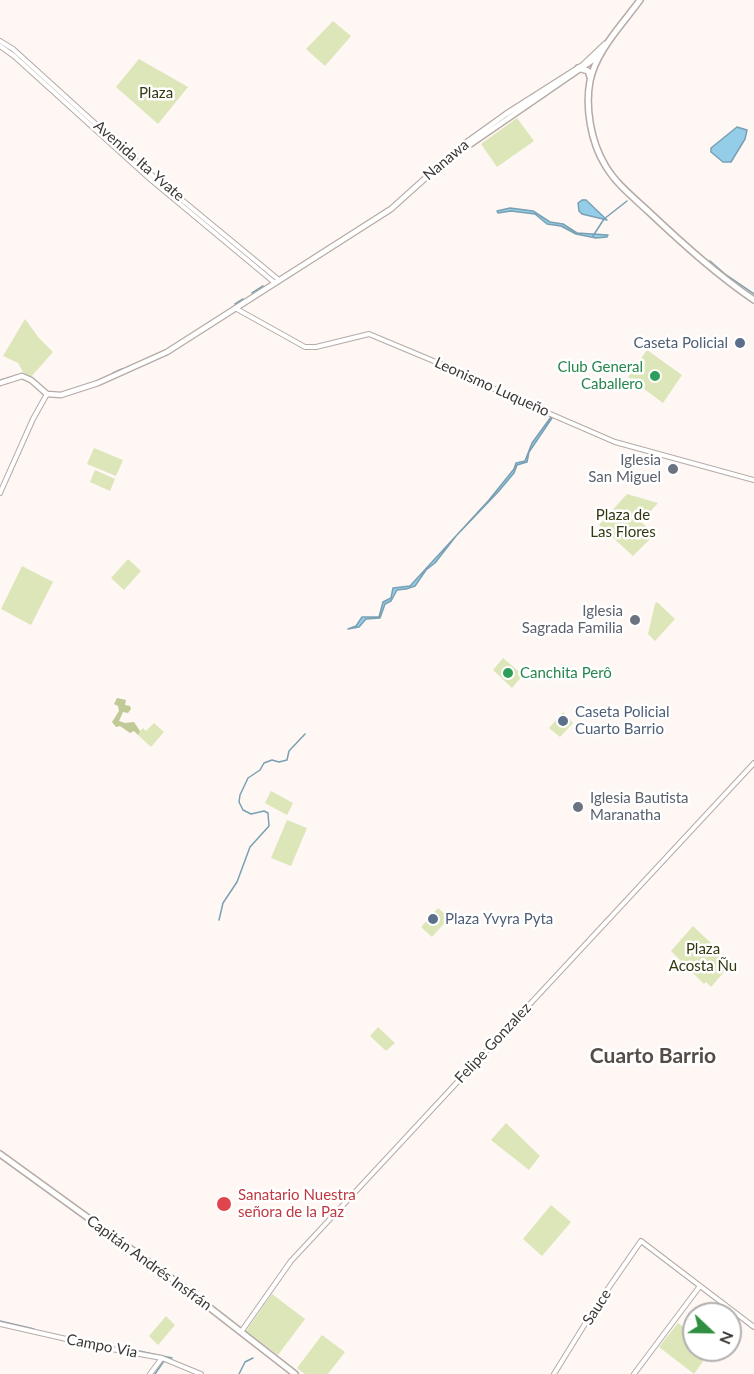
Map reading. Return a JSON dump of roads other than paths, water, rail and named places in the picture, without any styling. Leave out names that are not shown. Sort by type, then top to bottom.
[{"type":"main road","points":[[640,0],[599,56],[590,80],[588,103],[592,127],[603,162],[623,188],[696,255],[754,300]]},
{"type":"main road","name":"Nanawa","points":[[580,69],[612,39]]},
{"type":"main road","name":"Nanawa","points":[[47,394],[56,396],[75,391],[165,353],[391,209],[460,147],[599,56]]},
{"type":"main road","points":[[580,69],[588,71],[590,80]]},
{"type":"main road","points":[[0,383],[22,376],[31,380],[47,394]]},
{"type":"main road","name":"Capitán Andrés Insfrán","points":[[0,1154],[295,1374]]},
{"type":"street","name":"Avenida Ita Yvate","points":[[0,41],[194,213],[278,281]]},
{"type":"street","name":"Avenida Ita Yvate","points":[[0,46],[15,54]]},
{"type":"street","name":"Leonismo Luqueño","points":[[235,308],[305,347],[316,347],[369,334],[615,442],[754,480]]},
{"type":"street","points":[[0,493],[33,419],[47,394]]},
{"type":"street","name":"Felipe Gonzalez","points":[[241,1332],[291,1262],[754,763]]},
{"type":"street","name":"Sauce","points":[[554,1374],[598,1303],[641,1241],[700,1286]]},
{"type":"street","points":[[634,1374],[700,1286],[754,1328]]},
{"type":"street","name":"Campo Via","points":[[0,1324],[162,1358],[201,1374]]},
{"type":"street","points":[[150,1374],[162,1358]]},
{"type":"water","points":[[737,127],[747,130],[745,139],[731,162],[723,162],[711,152],[711,148]]},
{"type":"water","points":[[586,200],[607,220],[582,214],[578,203]]},
{"type":"water","points":[[510,208],[533,211],[550,222],[563,224],[577,233],[608,235],[596,238],[576,234],[561,226],[547,224],[535,214],[511,211],[498,213],[497,211]]},
{"type":"water","points":[[551,417],[529,452],[527,462],[517,465],[514,473],[498,492],[456,536],[415,586],[397,590],[391,601],[385,604],[380,618],[366,619],[359,627],[348,629],[356,626],[362,617],[379,617],[383,602],[391,598],[393,588],[410,586],[489,500],[514,469],[516,463],[525,461],[532,443]]},
{"type":"waterway","points":[[593,236],[604,219],[627,201]]},
{"type":"waterway","points":[[710,261],[754,294]]},
{"type":"waterway","points":[[252,293],[263,286]]},
{"type":"waterway","points":[[235,304],[243,299]]},
{"type":"waterway","points":[[113,373],[122,369]]},
{"type":"waterway","points":[[219,920],[223,903],[237,882],[250,847],[269,826],[268,813],[264,811],[251,814],[243,810],[239,802],[240,795],[248,778],[260,770],[264,763],[272,760],[279,762],[287,760],[289,751],[305,734]]},
{"type":"waterway","points":[[0,1321],[34,1329]]},
{"type":"waterway","points":[[139,1351],[172,1358]]},
{"type":"waterway","points":[[239,1374],[245,1362],[253,1358]]},
{"type":"waterway","points":[[155,1374],[164,1361]]},
{"type":"place","name":"Caseta Policial","points":[[740,343]]},
{"type":"place","name":"Club General Caballero","points":[[655,376]]},
{"type":"place","name":"Iglesia San Miguel","points":[[673,469]]},
{"type":"place","name":"Iglesia Sagrada Familia","points":[[635,620]]},
{"type":"place","name":"Canchita Perô","points":[[508,673]]},
{"type":"place","name":"Caseta Policial Cuarto Barrio","points":[[563,721]]},
{"type":"place","name":"Iglesia Bautista Maranatha","points":[[578,807]]},
{"type":"place","name":"Plaza Yvyra Pyta","points":[[433,919]]},
{"type":"place","name":"Sanatario Nuestra señora de la Paz","points":[[224,1204]]},
{"type":"district","name":"Cuarto Barrio","points":[[653,1056]]},
{"type":"park label","name":"Plaza","points":[[156,93]]},
{"type":"park label","name":"Plaza de Las Flores","points":[[623,524]]},
{"type":"park label","name":"Plaza Acosta Ñu","points":[[703,958]]}]
